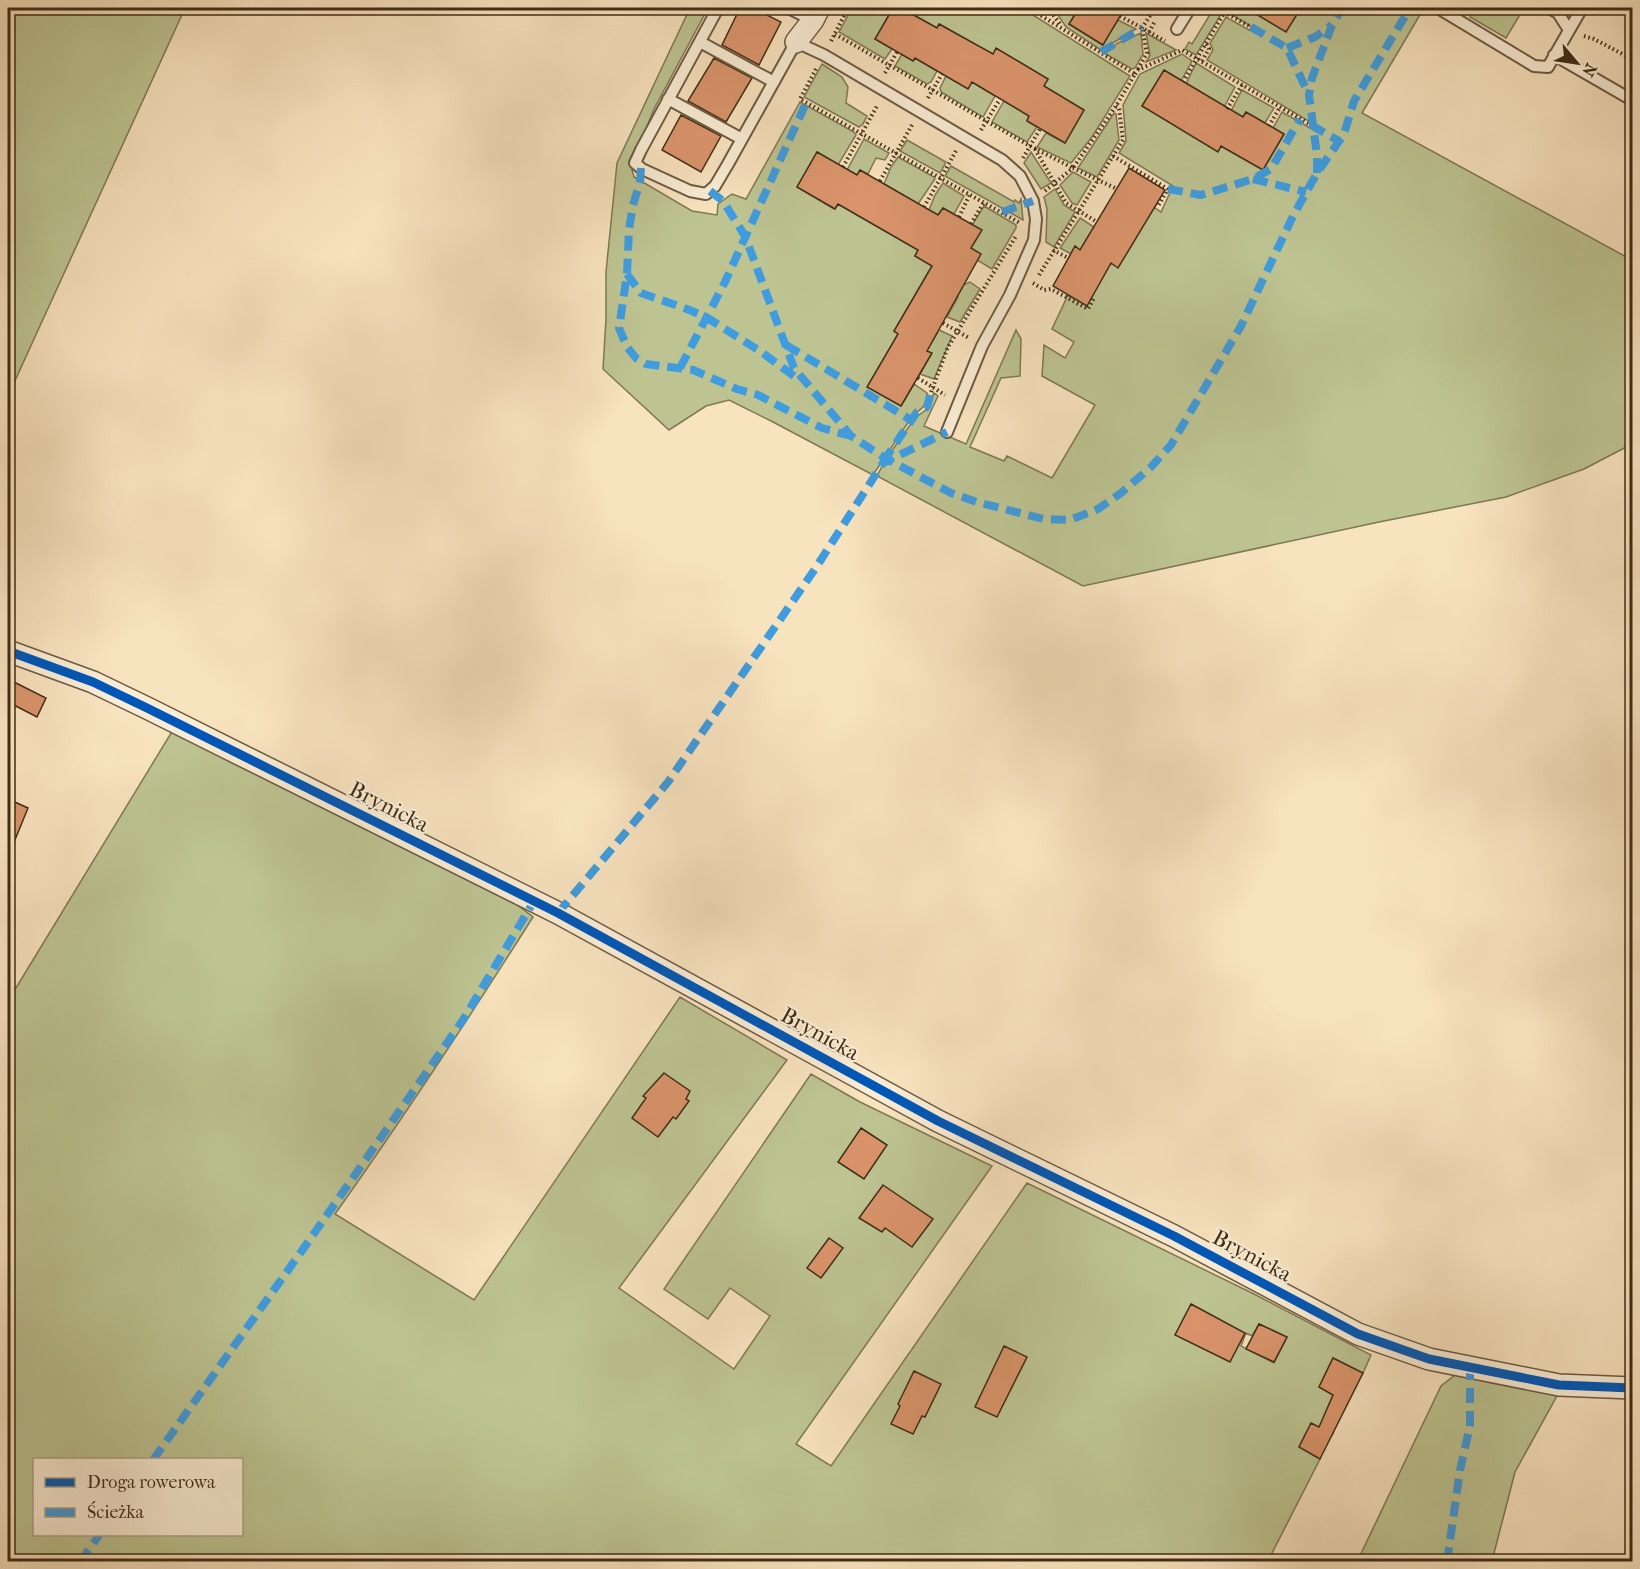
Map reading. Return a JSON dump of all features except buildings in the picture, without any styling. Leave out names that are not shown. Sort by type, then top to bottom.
[{"type":"street","points":[[796,42],[816,14]]},
{"type":"street","name":"Brynicka","points":[[8,651],[93,682],[542,905],[938,1121],[1173,1236],[1358,1334],[1429,1359],[1537,1381],[1559,1385],[1632,1388]]},
{"type":"lane","points":[[718,8],[635,163],[642,169],[690,192],[706,194],[714,186],[742,139],[796,42],[1002,160],[1020,176],[1033,201],[1036,219],[1034,240],[982,346],[947,432]]},
{"type":"lane","points":[[788,8],[816,14]]},
{"type":"lane","points":[[1177,29],[1190,8]]},
{"type":"lane","points":[[1438,8],[1534,66],[1548,67],[1582,8]]},
{"type":"lane","points":[[1549,8],[1558,13],[1569,30]]},
{"type":"lane","points":[[699,42],[774,82]]},
{"type":"lane","points":[[1554,55],[1632,100]]},
{"type":"lane","points":[[668,99],[742,139]]},
{"type":"path","points":[[848,8],[833,36],[1031,148],[1117,189]]},
{"type":"path","points":[[1029,8],[1136,72]]},
{"type":"path","points":[[1048,8],[1062,27]]},
{"type":"path","points":[[1054,185],[1073,168],[1116,106],[1147,53],[1142,28],[1155,8]]},
{"type":"path","points":[[1183,82],[1226,10],[1251,27]]},
{"type":"path","points":[[1120,16],[1311,125]]},
{"type":"path","points":[[1149,32],[1155,21]]},
{"type":"path","points":[[1583,35],[1632,59]]},
{"type":"path","points":[[1202,61],[1209,49],[1206,42]]},
{"type":"path","points":[[1136,72],[1182,50]]},
{"type":"path","points":[[888,67],[897,52]]},
{"type":"path","points":[[824,56],[800,99],[1022,224]]},
{"type":"path","points":[[931,92],[942,74]]},
{"type":"path","points":[[1227,109],[1242,85]]},
{"type":"path","points":[[985,123],[1000,99]]},
{"type":"path","points":[[1027,293],[1123,140],[1119,108],[1116,106]]},
{"type":"path","points":[[1269,126],[1280,107]]},
{"type":"path","points":[[843,167],[868,122]]},
{"type":"path","points":[[1031,148],[1040,129]]},
{"type":"path","points":[[880,181],[902,142]]},
{"type":"path","points":[[1031,148],[1066,203],[1097,222]]},
{"type":"path","points":[[1113,156],[1168,189],[1158,206],[1156,205]]},
{"type":"path","points":[[924,207],[948,166]]},
{"type":"path","points":[[959,217],[970,194]]},
{"type":"path","points":[[971,224],[984,202]]},
{"type":"path","points":[[918,378],[931,389],[948,347],[1022,224],[1036,219]]},
{"type":"path","points":[[1049,248],[1068,258]]},
{"type":"path","points":[[1033,283],[1044,290],[1051,289],[1088,309],[1095,298],[1092,297]]},
{"type":"path","points":[[943,323],[958,332]]},
{"type":"green space","points":[[8,8],[185,8],[8,396]]},
{"type":"green space","points":[[690,8],[708,8],[654,109],[631,166],[634,177],[692,211],[717,215],[718,204],[732,194],[746,199],[800,102],[856,135],[838,165],[817,152],[797,187],[834,209],[838,204],[918,250],[915,256],[932,266],[894,331],[898,334],[868,387],[901,406],[914,384],[927,393],[927,401],[911,418],[873,475],[729,400],[706,406],[669,430],[603,369],[606,272],[617,163]]},
{"type":"green space","points":[[852,8],[893,8],[875,39],[892,49],[885,59],[839,32]]},
{"type":"green space","points":[[901,8],[1022,8],[1130,76],[1092,137],[1071,163],[1037,147],[1046,133],[1065,143],[1084,110],[1046,88],[1044,85],[1048,79],[997,49],[993,55],[940,24],[937,28]]},
{"type":"green space","points":[[1053,8],[1079,8],[1069,24],[1102,45],[1118,20],[1136,29],[1101,50],[1066,27]]},
{"type":"green space","points":[[1214,8],[1225,8],[1196,55],[1185,49],[1189,42],[1192,44]]},
{"type":"green space","points":[[1232,8],[1250,8],[1286,31],[1301,8],[1424,8],[1362,113],[1632,260],[1632,444],[1584,469],[1506,497],[1083,586],[877,476],[915,418],[927,409],[934,393],[938,396],[924,426],[966,444],[1016,330],[1021,339],[1020,376],[1001,378],[970,447],[1004,461],[1007,456],[1052,478],[1095,405],[1042,376],[1044,345],[1065,358],[1074,342],[1052,329],[1068,295],[1087,305],[1111,263],[1118,267],[1154,207],[1161,212],[1173,186],[1119,153],[1126,141],[1123,105],[1140,74],[1182,54],[1192,61],[1181,81],[1164,71],[1142,106],[1263,170],[1284,134],[1273,128],[1282,112],[1310,128],[1312,123],[1207,60],[1213,50],[1210,43],[1226,17],[1249,30],[1252,27],[1229,13]]},
{"type":"green space","points":[[1475,8],[1524,8],[1506,38],[1470,17]]},
{"type":"green space","points":[[1141,33],[1143,54],[1135,68],[1132,69],[1104,53],[1118,43]]},
{"type":"green space","points":[[1146,33],[1176,50],[1146,62],[1150,55]]},
{"type":"green space","points":[[902,54],[913,61],[915,58],[937,71],[931,82],[927,84],[895,66]]},
{"type":"green space","points":[[1196,63],[1235,87],[1224,107],[1186,84]]},
{"type":"green space","points":[[822,64],[842,77],[848,87],[846,103],[867,116],[859,127],[804,97]]},
{"type":"green space","points":[[946,76],[968,88],[972,82],[995,96],[983,117],[941,92],[940,88]]},
{"type":"green space","points":[[1242,90],[1274,108],[1265,123],[1246,112],[1242,118],[1231,111]]},
{"type":"green space","points":[[1004,101],[1029,116],[1027,121],[1037,127],[1027,142],[992,122]]},
{"type":"green space","points":[[1114,113],[1119,140],[1097,177],[1078,168]]},
{"type":"green space","points":[[864,139],[889,153],[885,160],[876,158],[868,174],[860,170],[857,175],[847,170]]},
{"type":"green space","points":[[907,140],[946,162],[940,173],[900,151]]},
{"type":"green space","points":[[1031,152],[1051,183],[1041,189],[1024,163]]},
{"type":"green space","points":[[898,157],[935,179],[918,204],[884,184]]},
{"type":"green space","points":[[951,166],[1014,202],[1015,200],[1019,203],[1021,199],[1023,220],[945,176]]},
{"type":"green space","points":[[1073,172],[1091,182],[1077,205],[1072,203],[1060,185]]},
{"type":"green space","points":[[943,183],[964,196],[954,214],[943,208],[938,215],[929,210]]},
{"type":"green space","points":[[1055,189],[1064,205],[1075,212],[1054,247],[1046,242],[1047,209],[1044,197]]},
{"type":"green space","points":[[984,206],[1016,225],[992,269],[977,260],[971,248],[981,230],[972,225]]},
{"type":"green space","points":[[1080,218],[1094,227],[1080,250],[1075,247],[1071,254],[1060,248]]},
{"type":"green space","points":[[970,282],[980,289],[960,322],[947,317],[963,285]]},
{"type":"green space","points":[[939,330],[952,336],[934,379],[920,374],[931,354],[927,351]]},
{"type":"green space","points":[[176,725],[511,900],[533,917],[436,1067],[335,1214],[474,1300],[680,997],[787,1060],[619,1288],[734,1369],[770,1316],[730,1288],[708,1319],[664,1289],[811,1074],[860,1102],[992,1166],[796,1444],[831,1466],[1027,1183],[1252,1293],[1371,1355],[1363,1373],[1333,1358],[1319,1387],[1333,1395],[1326,1412],[1334,1430],[1333,1434],[1311,1424],[1299,1447],[1320,1459],[1268,1561],[8,1561],[8,1001]],"holes":[[[1259,1324],[1287,1337],[1274,1363],[1241,1346],[1246,1333],[1252,1336]]]},
{"type":"green space","points":[[1455,1375],[1558,1394],[1515,1472],[1492,1561],[1357,1562],[1441,1386]]},
{"type":"marked path","points":[[1317,173],[1317,155],[1309,95],[1312,78],[1332,25],[1342,8]]},
{"type":"marked path","points":[[710,191],[723,201],[745,236],[794,368],[851,436],[885,458],[951,493],[1043,519],[1070,520],[1098,509],[1121,493],[1151,467],[1171,445],[1241,326],[1293,216],[1317,173],[1344,134],[1354,101],[1410,8]]},
{"type":"marked path","points":[[1287,48],[1315,37],[1332,25]]},
{"type":"marked path","points":[[1251,27],[1287,48],[1309,95]]},
{"type":"marked path","points":[[1101,52],[1142,28]]},
{"type":"marked path","points":[[680,368],[725,282],[806,103]]},
{"type":"marked path","points":[[1168,189],[1201,195],[1253,179],[1271,169],[1300,119]]},
{"type":"marked path","points":[[1311,125],[1339,141]]},
{"type":"marked path","points":[[641,168],[629,229],[627,274],[619,328],[627,347],[636,358],[646,364],[693,370],[737,389],[758,395],[822,428],[851,436]]},
{"type":"marked path","points":[[1253,179],[1306,192]]},
{"type":"marked path","points":[[1002,212],[1033,201]]},
{"type":"marked path","points":[[627,274],[641,293],[706,317],[760,351],[798,379]]},
{"type":"marked path","points":[[786,345],[911,420]]},
{"type":"marked path","points":[[883,462],[917,412],[927,407],[931,392]]},
{"type":"marked path","points":[[558,913],[668,782],[815,569],[883,463],[947,432]]},
{"type":"marked path","points":[[154,1458],[463,1020],[534,901]]},
{"type":"marked path","points":[[1447,1562],[1460,1470],[1470,1426],[1470,1368]]},
{"type":"marked path","points":[[80,1562],[99,1536]]},
{"type":"cycle path","points":[[8,651],[93,682],[558,913],[938,1121],[1174,1236],[1358,1334],[1429,1359],[1559,1385],[1632,1388]]}]
